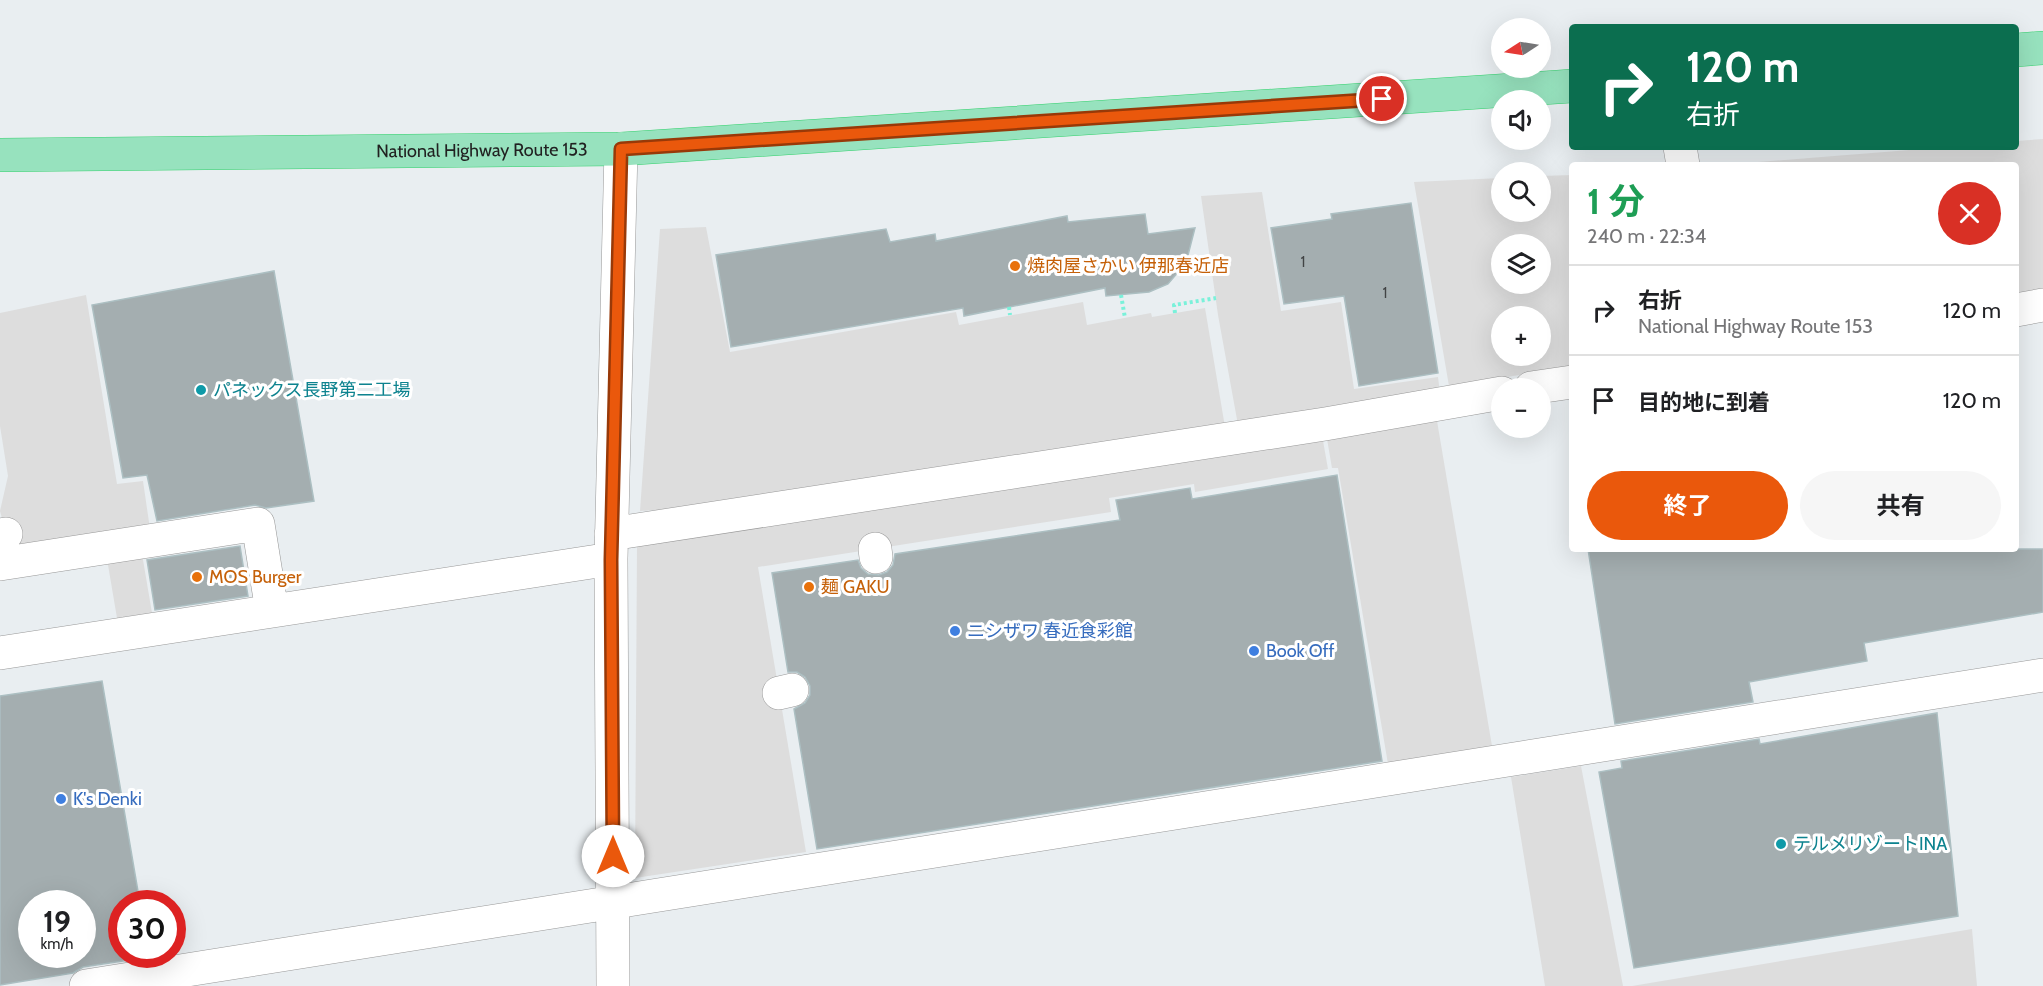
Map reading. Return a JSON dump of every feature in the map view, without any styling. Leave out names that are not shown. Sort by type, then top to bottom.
[{"type":"highway","points":[[2019,50],[2043,48]]},
{"type":"highway","name":"National Highway Route 153","points":[[0,155],[621,149],[1569,86]]},
{"type":"street","points":[[613,986],[611,547],[621,149]]},
{"type":"street","points":[[2019,309],[2043,305]]},
{"type":"street","points":[[1551,385],[1569,382]]},
{"type":"street","points":[[0,653],[133,624],[272,611],[734,522],[1283,424],[1491,395]]},
{"type":"street","points":[[2,535],[258,524],[272,611]]},
{"type":"street","points":[[86,986],[2043,675]]},
{"type":"path","points":[[1121,295],[1125,318]]},
{"type":"path","points":[[1175,313],[1174,305],[1216,298]]},
{"type":"path","points":[[1009,307],[1010,315]]},
{"type":"shaded area","points":[[2043,139],[2043,291],[2019,295],[2019,162],[1758,162],[1909,150],[2019,150],[2019,141]]},
{"type":"shaded area","points":[[1569,175],[1569,367],[1449,386],[1414,182],[1491,178],[1491,222],[1551,222],[1551,176]]},
{"type":"shaded area","points":[[1262,192],[1281,311],[1341,302],[1354,389],[1438,377],[1440,393],[1238,425],[1218,315],[1201,196]]},
{"type":"shaded area","points":[[706,227],[730,352],[956,312],[959,325],[1083,302],[1087,325],[1151,313],[1152,317],[1205,308],[1225,427],[719,507],[640,511],[660,229]]},
{"type":"shaded area","points":[[86,295],[117,484],[143,481],[150,529],[10,548],[0,511],[8,476],[0,426],[0,313]]},
{"type":"shaded area","points":[[1436,415],[1492,746],[1388,764],[1338,468],[1332,468],[1326,433]]},
{"type":"shaded area","points":[[1322,435],[1328,469],[1195,492],[1194,484],[1109,498],[1111,512],[758,567],[806,852],[635,878],[637,545]]},
{"type":"shaded area","points":[[142,554],[152,613],[117,618],[107,559]]},
{"type":"shaded area","points":[[1581,766],[1623,986],[1545,986],[1511,777]]},
{"type":"shaded area","points":[[1972,929],[1977,986],[1632,986]]},
{"type":"building","points":[[1411,203],[1438,373],[1359,386],[1344,296],[1284,304],[1271,228],[1332,219],[1331,214]]},
{"type":"building","points":[[1145,214],[1148,234],[1195,228],[1186,263],[1168,284],[1149,292],[1106,296],[1105,288],[964,316],[963,308],[731,347],[716,255],[886,229],[890,242],[935,234],[936,241],[1067,216],[1068,222]]},
{"type":"building","name":"パネックス長野第二工場","points":[[274,271],[314,501],[266,508],[255,505],[157,521],[147,475],[123,478],[92,305]]},
{"type":"building","points":[[1337,475],[1382,761],[817,849],[794,709],[805,703],[810,695],[810,686],[805,677],[797,672],[788,672],[772,573],[858,560],[861,568],[868,574],[879,575],[887,572],[893,565],[895,554],[1120,520],[1116,500],[1190,488],[1192,499]]},
{"type":"building","name":"MOS Burger","points":[[240,546],[248,596],[155,610],[147,560]]},
{"type":"building","points":[[2019,549],[2043,549],[2043,612],[1864,643],[1867,661],[1749,682],[1753,702],[1615,724],[1588,552],[2019,552]]},
{"type":"building","name":"K's Denki","points":[[102,681],[138,890],[108,890],[108,963],[96,965],[96,890],[18,890],[18,968],[81,968],[73,973],[0,985],[0,696]]},
{"type":"building","name":"テルメリゾートINA","points":[[1937,713],[1958,916],[1634,968],[1599,772],[1622,768],[1621,761],[1759,739],[1760,744]]},
{"type":"place","name":"焼肉屋さかい 伊那春近店","points":[[1015,266]]},
{"type":"place","name":"パネックス長野第二工場","points":[[201,390]]},
{"type":"place","name":"MOS Burger","points":[[197,577]]},
{"type":"place","name":"麺 GAKU","points":[[809,587]]},
{"type":"place","name":"ニシザワ 春近食彩館","points":[[955,631]]},
{"type":"place","name":"Book Off","points":[[1254,651]]},
{"type":"place","name":"K's Denki","points":[[61,799]]},
{"type":"place","name":"テルメリゾートINA","points":[[1781,844]]},
{"type":"route","points":[[613,856],[611,560],[621,149],[1382,99]]}]
